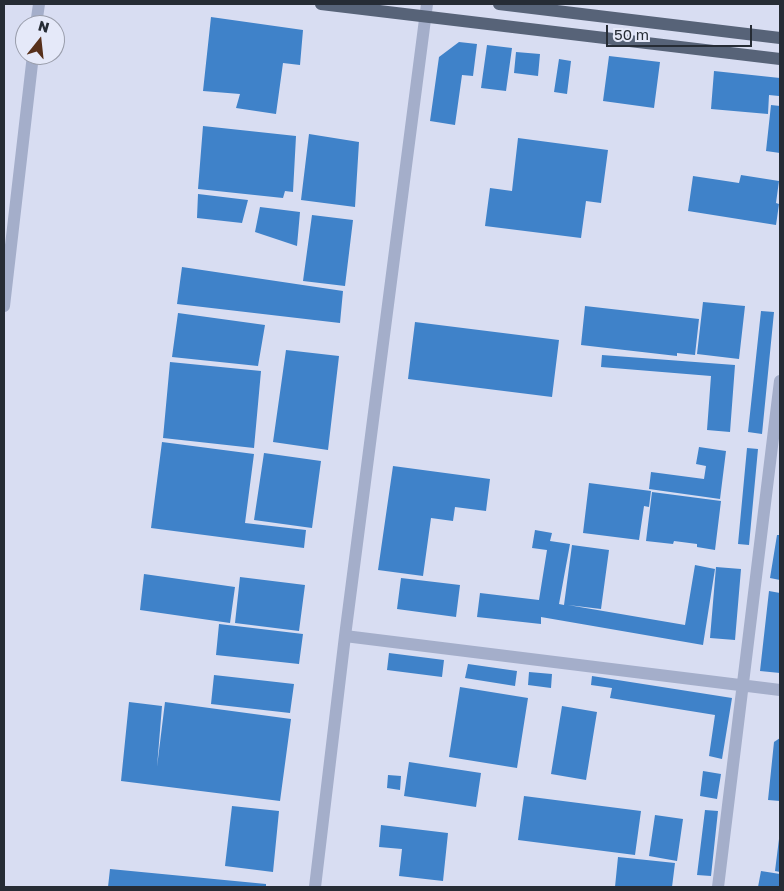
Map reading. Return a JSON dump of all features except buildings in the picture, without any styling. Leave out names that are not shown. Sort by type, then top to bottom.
[{"type":"main road","points":[[321,4],[780,60]]},
{"type":"main road","points":[[499,4],[579,9],[780,38]]},
{"type":"street","points":[[315,887],[345,636],[427,4]]},
{"type":"street","points":[[4,306],[32,65]]},
{"type":"street","points":[[718,887],[780,382]]},
{"type":"street","points":[[345,636],[780,690]]}]
